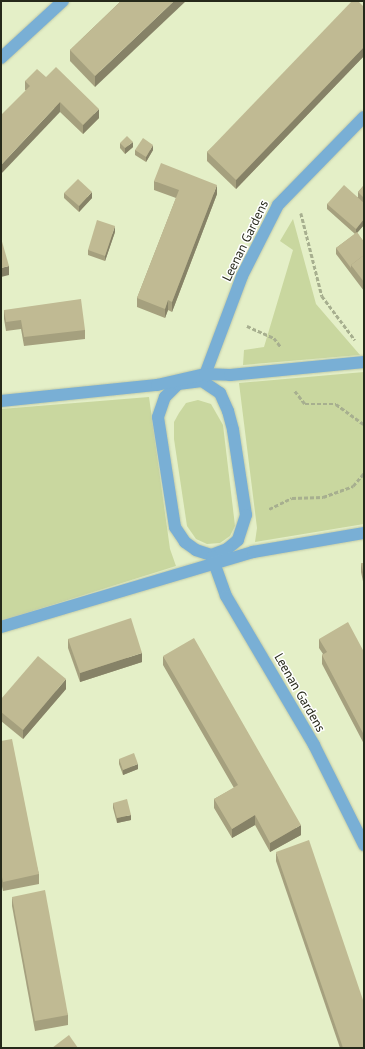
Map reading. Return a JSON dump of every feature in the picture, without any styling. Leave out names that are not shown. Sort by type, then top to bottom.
[{"type":"street","points":[[1,58],[62,1]]},
{"type":"street","name":"Leenan Gardens","points":[[204,377],[242,276],[278,205],[364,117]]},
{"type":"street","points":[[1,401],[157,385],[204,377],[364,362]]},
{"type":"street","points":[[204,377],[220,393],[228,411],[233,430],[246,515],[244,526],[238,540],[213,559]]},
{"type":"street","points":[[204,377],[178,384],[165,397],[158,418],[175,527],[185,542],[213,559]]},
{"type":"street","points":[[1,627],[213,559],[364,533]]},
{"type":"street","name":"Leenan Gardens","points":[[213,559],[226,596],[314,745],[364,845]]},
{"type":"path","points":[[295,187],[322,296],[359,346]]},
{"type":"path","points":[[244,526],[274,505],[292,498],[323,497],[353,486],[364,473]]},
{"type":"green space","points":[[293,219],[316,304],[360,355],[243,365],[244,350],[264,347],[293,250],[280,241]]},
{"type":"green space","points":[[364,372],[364,524],[255,542],[257,528],[239,383]]},
{"type":"green space","points":[[149,397],[170,549],[176,566],[1,621],[1,409]]},
{"type":"green space","points":[[198,400],[211,404],[223,425],[235,526],[230,536],[220,543],[207,544],[196,539],[187,526],[174,439],[174,422],[186,403]]},
{"type":"building","points":[[121,1],[174,1],[95,76],[70,50]]},
{"type":"building","points":[[352,1],[358,1],[364,7],[364,47],[236,180],[207,152]]},
{"type":"building","points":[[56,67],[99,109],[83,125],[60,102],[1,165],[1,115],[30,86],[25,81],[37,69],[46,77]]},
{"type":"building","points":[[127,136],[133,142],[125,148],[120,143]]},
{"type":"building","points":[[143,138],[153,145],[146,157],[135,150]]},
{"type":"building","points":[[161,163],[217,185],[172,302],[168,300],[165,309],[137,298],[179,190],[154,181]]},
{"type":"building","points":[[78,179],[92,192],[79,206],[64,193]]},
{"type":"building","points":[[344,185],[364,203],[364,219],[356,229],[327,204]]},
{"type":"building","points":[[364,185],[364,198],[358,192]]},
{"type":"building","points":[[97,220],[115,226],[105,256],[88,250]]},
{"type":"building","points":[[357,232],[364,242],[364,255],[351,265],[351,268],[336,248]]},
{"type":"building","points":[[1,238],[9,266],[1,268]]},
{"type":"building","points":[[364,255],[364,282],[351,265]]},
{"type":"building","points":[[81,299],[85,330],[24,337],[21,320],[6,322],[4,310]]},
{"type":"building","points":[[361,563],[364,563],[364,577]]},
{"type":"building","points":[[131,618],[142,653],[80,673],[68,639]]},
{"type":"building","points":[[348,622],[364,652],[364,735],[322,655],[327,652],[319,639]]},
{"type":"building","points":[[194,638],[301,825],[270,843],[255,815],[232,829],[214,799],[238,785],[163,656]]},
{"type":"building","points":[[38,656],[66,679],[23,730],[1,712],[1,699]]},
{"type":"building","points":[[12,739],[39,874],[3,882],[1,872],[1,741]]},
{"type":"building","points":[[134,753],[138,764],[123,770],[119,759]]},
{"type":"building","points":[[127,799],[131,815],[117,818],[113,803]]},
{"type":"building","points":[[309,840],[364,1003],[364,1048],[343,1048],[276,852]]},
{"type":"building","points":[[45,890],[68,1015],[35,1021],[12,897]]},
{"type":"building","points":[[69,1035],[78,1048],[52,1048]]}]
